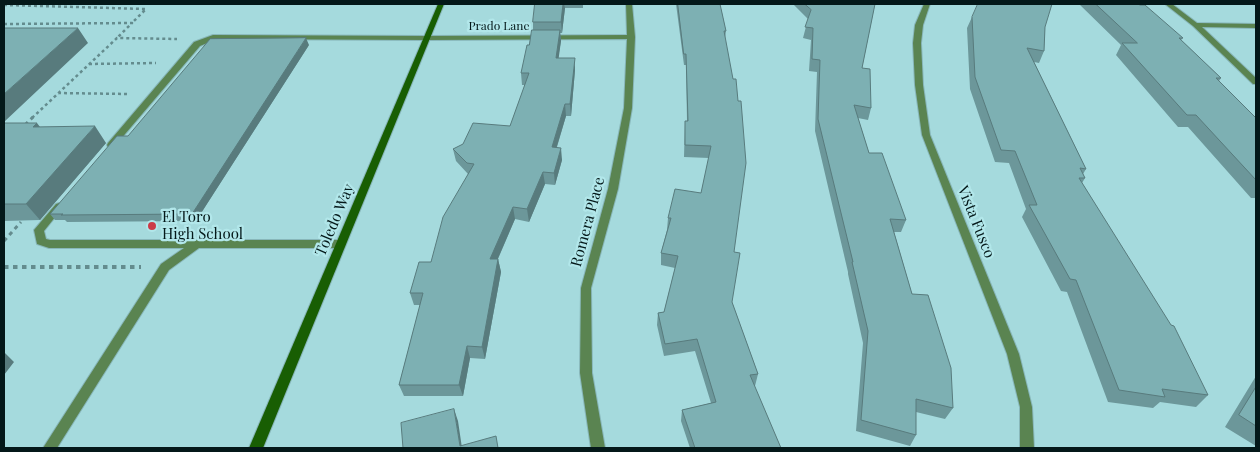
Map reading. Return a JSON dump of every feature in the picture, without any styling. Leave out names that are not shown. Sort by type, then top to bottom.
[{"type":"main road","name":"Toledo Way","points":[[256,448],[441,4]]},
{"type":"street","name":"Romera Place","points":[[598,448],[586,373],[586,288],[613,189],[626,117],[631,37],[629,4]]},
{"type":"street","name":"Vista Fusco","points":[[927,4],[919,25],[917,43],[919,85],[926,135],[1013,354],[1026,407],[1027,448]]},
{"type":"street","points":[[1168,4],[1195,25],[1256,82]]},
{"type":"street","points":[[1195,25],[1256,26]]},
{"type":"street","name":"Prado Lane","points":[[207,39],[216,37],[631,37]]},
{"type":"street","points":[[105,152],[197,44],[207,39]]},
{"type":"street","points":[[63,202],[39,230],[41,241],[49,244],[341,244]]},
{"type":"street","points":[[50,448],[165,267],[197,244]]},
{"type":"path","points":[[4,5],[146,9],[19,130]]},
{"type":"path","points":[[4,24],[132,23]]},
{"type":"path","points":[[117,38],[207,39]]},
{"type":"path","points":[[89,64],[181,63]]},
{"type":"path","points":[[58,93],[154,94]]},
{"type":"path","points":[[4,267],[165,267]]},
{"type":"building","points":[[535,4],[563,4],[561,22],[533,22]]},
{"type":"building","points":[[678,4],[720,4],[733,79],[736,79],[738,101],[741,101],[746,163],[734,252],[740,253],[732,302],[758,374],[750,375],[781,448],[695,448],[682,410],[716,402],[697,339],[665,344],[658,313],[664,312],[678,256],[661,253],[671,218],[668,218],[675,189],[701,193],[711,146],[685,145],[685,121],[688,121],[686,54],[684,54]]},
{"type":"building","points":[[805,4],[875,4],[862,68],[870,69],[871,108],[854,105],[869,153],[882,153],[906,220],[890,219],[912,294],[928,295],[951,368],[953,408],[916,399],[916,435],[861,420],[868,331],[818,119],[820,60],[812,59],[813,28],[805,27],[811,10]]},
{"type":"building","points":[[978,4],[1052,4],[1045,27],[1044,51],[1027,48],[1086,169],[1080,168],[1085,178],[1079,178],[1171,325],[1174,326],[1208,395],[1162,389],[1165,397],[1119,390],[1076,280],[1070,279],[1029,205],[1037,205],[1015,151],[1001,150],[975,77],[972,17]]},
{"type":"building","points":[[1096,4],[1145,5],[1183,38],[1179,38],[1221,78],[1216,78],[1256,118],[1256,180],[1196,115],[1187,115],[1122,43],[1137,43]]},
{"type":"building","points":[[4,28],[78,28],[4,94]]},
{"type":"building","points":[[532,30],[560,30],[556,58],[575,58],[570,104],[565,104],[552,147],[561,148],[554,173],[543,172],[527,209],[513,207],[490,259],[498,259],[482,347],[467,346],[459,385],[399,385],[423,293],[410,293],[419,262],[431,262],[443,217],[474,164],[467,163],[453,149],[463,144],[473,123],[510,126],[529,73],[521,73]]},
{"type":"building","points":[[306,38],[192,214],[50,214],[117,136],[128,136],[210,39]]},
{"type":"building","points":[[4,123],[37,123],[33,127],[95,126],[26,204],[4,204]]},
{"type":"building","points":[[1256,387],[1256,426],[1239,415]]},
{"type":"building","points":[[454,409],[460,446],[496,436],[498,448],[403,448],[401,423]]},
{"type":"place","name":"El Toro High School","points":[[152,226]]}]
